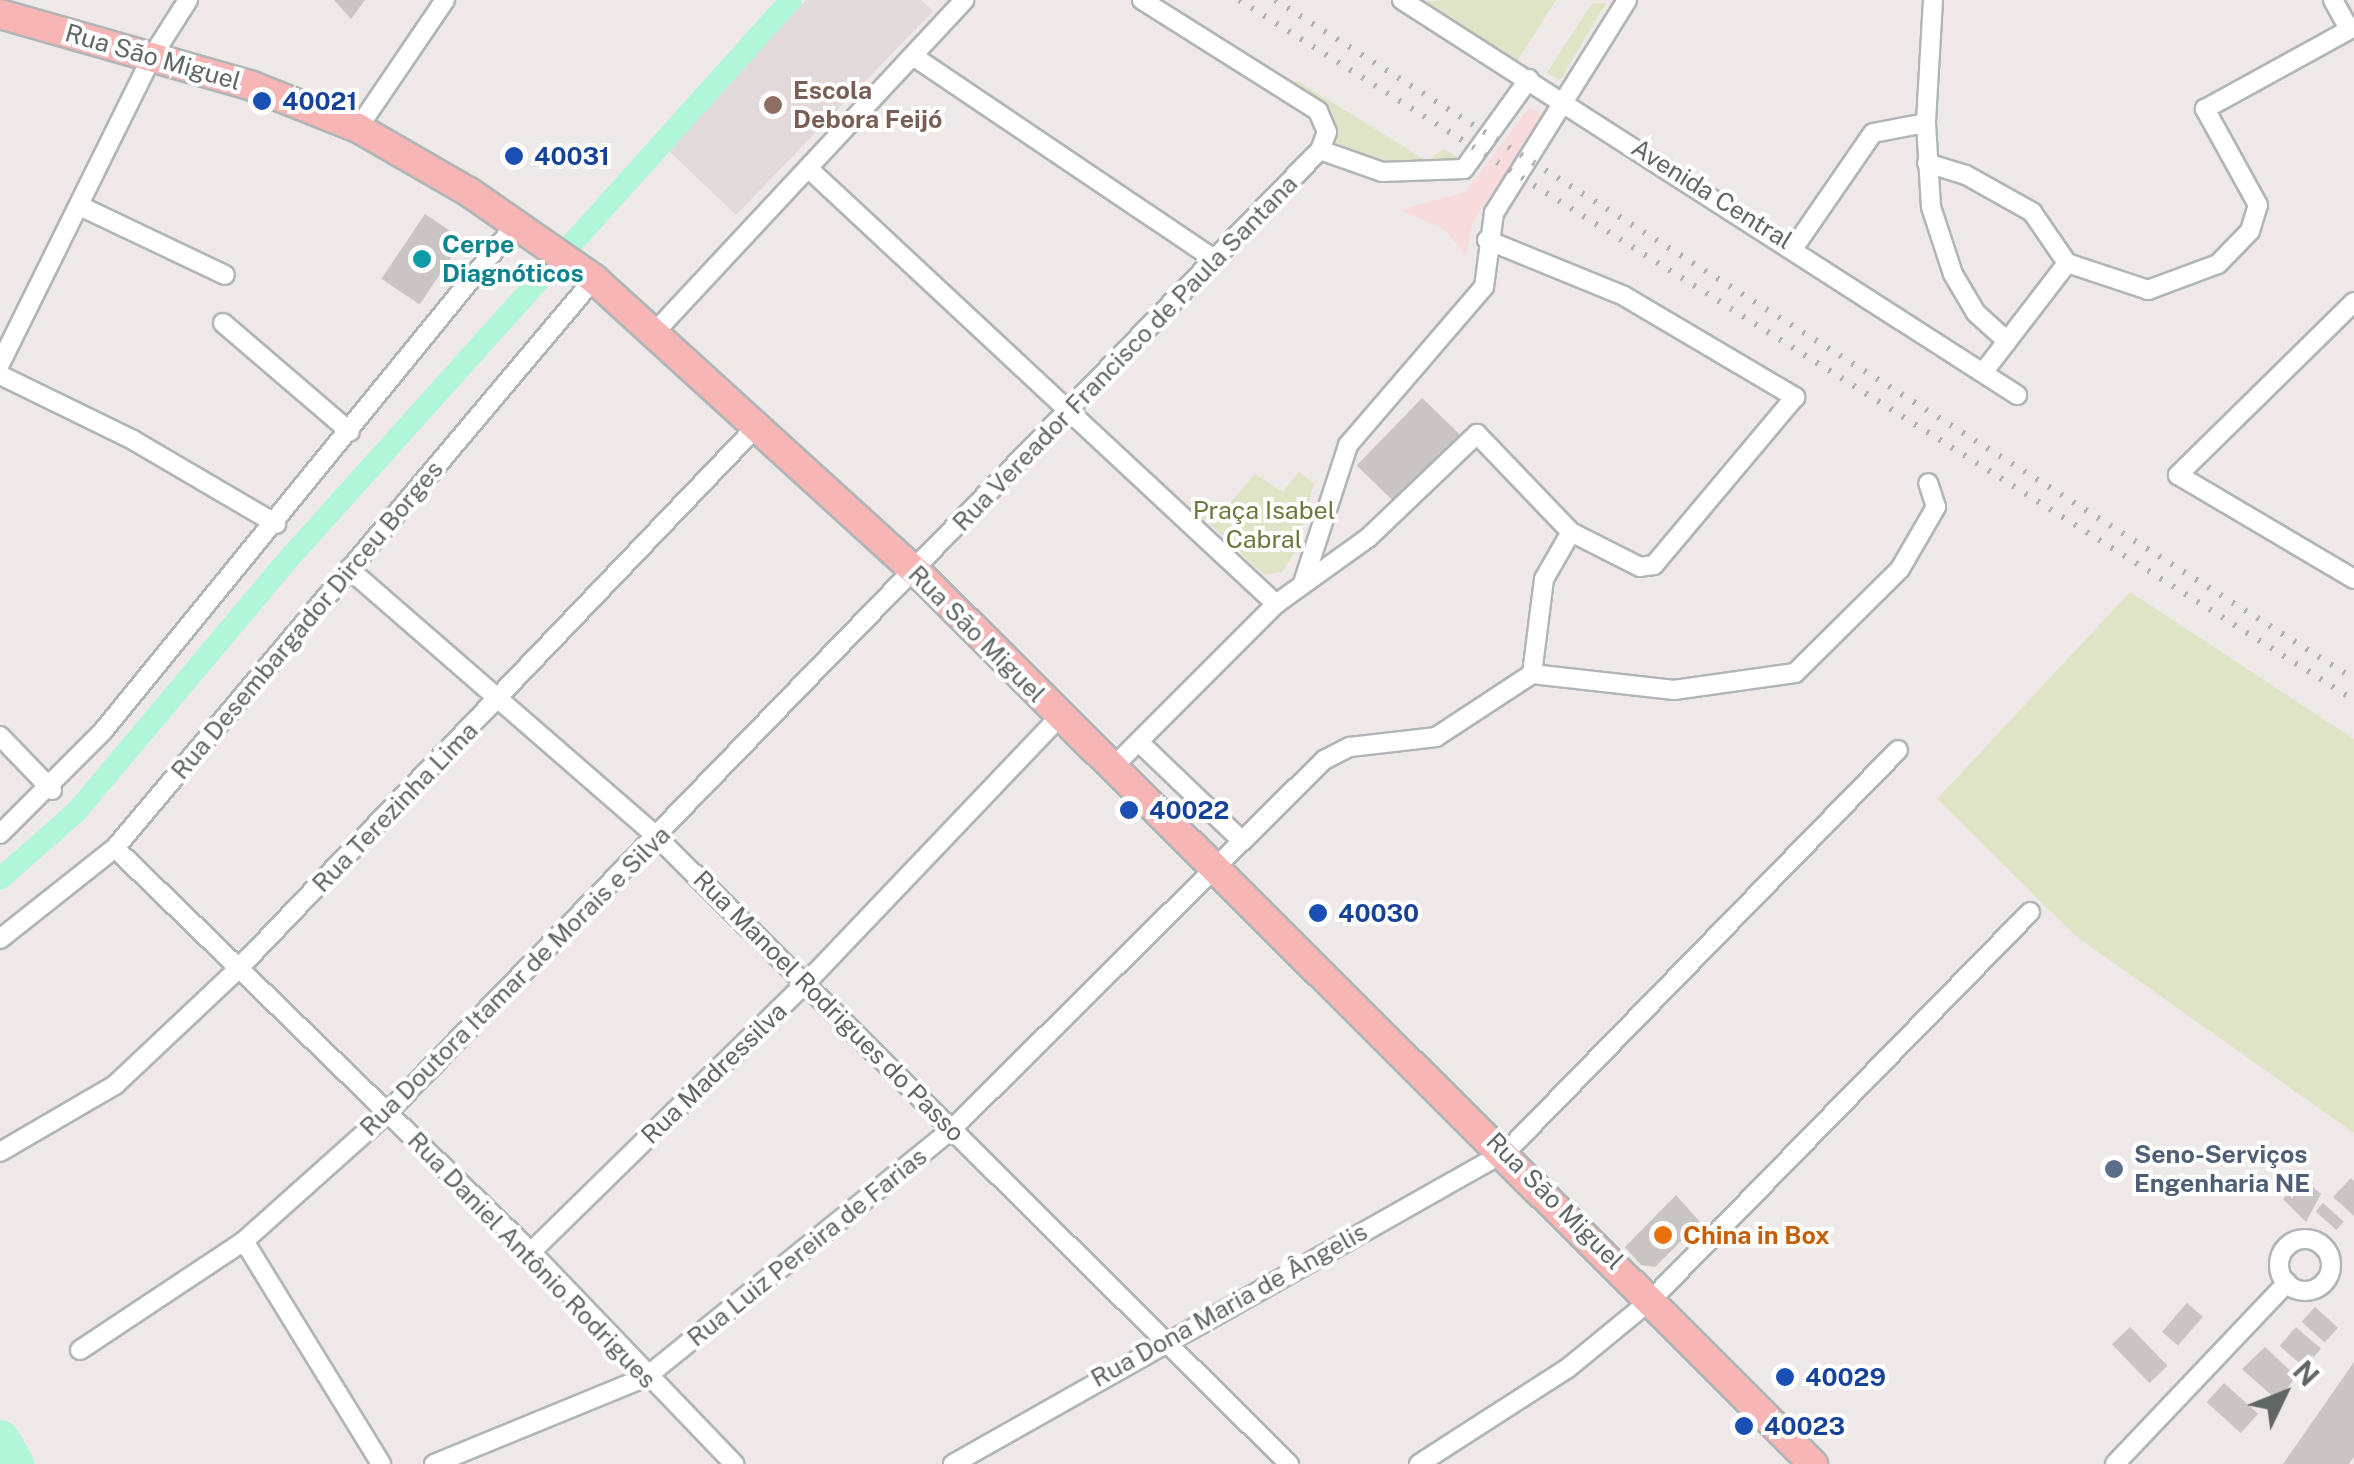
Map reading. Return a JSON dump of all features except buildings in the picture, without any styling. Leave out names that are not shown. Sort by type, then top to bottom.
[{"type":"main road","name":"Rua São Miguel","points":[[0,14],[153,55],[358,128],[516,224],[594,279],[759,424],[916,572],[1059,718],[1507,1151],[1810,1463]]},
{"type":"street","points":[[0,364],[82,207],[153,55],[188,0]]},
{"type":"street","points":[[358,128],[444,0]]},
{"type":"street","points":[[654,333],[964,0]]},
{"type":"street","points":[[1142,0],[1318,111],[1327,132],[1320,150],[1382,172],[1464,169],[1529,79]]},
{"type":"street","name":"Avenida Central","points":[[1402,0],[1795,246],[2017,395]]},
{"type":"street","points":[[1304,580],[1348,445],[1484,287],[1486,240],[1506,190],[1628,0]]},
{"type":"street","points":[[1933,0],[1926,123],[1927,163],[1939,240],[1953,274],[1976,312],[2007,342]]},
{"type":"street","points":[[1927,163],[1966,175],[2032,212],[2067,263],[2148,290],[2218,264],[2250,230],[2258,205],[2205,109],[2352,28],[2334,0]]},
{"type":"street","points":[[913,56],[1211,256]]},
{"type":"street","points":[[1795,246],[1873,133],[1926,123]]},
{"type":"street","name":"Rua Vereador Francisco de Paula Santana","points":[[916,572],[1211,256],[1320,150]]},
{"type":"street","points":[[808,168],[1276,604]]},
{"type":"street","points":[[82,207],[225,275]]},
{"type":"street","points":[[0,834],[52,790],[276,524],[516,224]]},
{"type":"street","points":[[1112,768],[1276,604],[1304,580],[1368,538],[1467,440],[1485,437],[1570,532],[1640,567],[1654,565],[1795,397],[1624,296],[1486,240]]},
{"type":"street","points":[[1985,370],[2067,263]]},
{"type":"street","name":"Rua Desembargador Dirceu Borges","points":[[0,939],[115,848],[594,279]]},
{"type":"street","points":[[2354,302],[2178,475],[2354,580]]},
{"type":"street","points":[[223,323],[350,432]]},
{"type":"street","points":[[0,375],[276,524]]},
{"type":"street","name":"Rua Terezinha Lima","points":[[0,1152],[116,1085],[240,966],[759,424]]},
{"type":"street","points":[[1570,532],[1544,579],[1532,674],[1674,690],[1795,674],[1900,570],[1936,507],[1928,483]]},
{"type":"street","name":"Rua Manoel Rodrigues do Passo","points":[[350,570],[658,838],[1166,1337],[1289,1464]]},
{"type":"street","name":"Rua Doutora Itamar de Morais e Silva","points":[[80,1350],[244,1241],[387,1112],[916,572]]},
{"type":"street","name":"Rua Luiz Pereira de Farias","points":[[434,1464],[646,1376],[952,1128],[1240,839],[1334,752],[1436,737],[1532,674]]},
{"type":"street","name":"Rua Madressilva","points":[[531,1252],[806,983],[1059,718]]},
{"type":"street","points":[[0,736],[52,790]]},
{"type":"street","points":[[1140,743],[1240,839]]},
{"type":"street","name":"Rua Dona Maria de Ângelis","points":[[953,1464],[1166,1337],[1507,1151],[1898,750]]},
{"type":"street","name":"Rua Daniel Antônio Rodrigues","points":[[115,848],[531,1252],[734,1464]]},
{"type":"street","points":[[1418,1464],[1568,1368],[1652,1299],[2030,912]]},
{"type":"street","points":[[244,1241],[382,1464]]},
{"type":"street","points":[[2116,1464],[2287,1283]]},
{"type":"shaded area","name":"Escola Debora Feijó","points":[[806,0],[921,0],[933,11],[736,215],[666,148]]},
{"type":"green space","points":[[1556,0],[1516,63],[1419,2]]},
{"type":"green space","points":[[1592,3],[1606,3],[1560,80],[1547,73]]},
{"type":"green space","points":[[1296,80],[1427,161],[1444,149],[1466,162],[1457,174],[1427,181],[1390,174],[1338,149],[1330,120],[1293,87]]},
{"type":"green space","name":"Praça Isabel Cabral","points":[[1298,472],[1314,483],[1295,552],[1282,572],[1264,575],[1197,512],[1207,503],[1219,515],[1255,474],[1283,492]]},
{"type":"green space","points":[[2130,592],[2354,739],[2354,1133],[2077,937],[1937,799]]},
{"type":"sand","points":[[1529,108],[1540,112],[1541,125],[1473,221],[1466,255],[1444,229],[1400,210],[1465,192]]},
{"type":"waterway","points":[[0,879],[77,811],[293,554],[791,0]]},
{"type":"waterway","points":[[0,1440],[14,1464]]},
{"type":"railway","points":[[1239,0],[2354,700]]},
{"type":"railway","points":[[1275,0],[2354,679]]},
{"type":"place","name":"40021","points":[[262,101]]},
{"type":"place","name":"Escola Debora Feijó","points":[[773,105]]},
{"type":"place","name":"40031","points":[[514,156]]},
{"type":"place","name":"Cerpe Diagnóticos","points":[[422,259]]},
{"type":"place","name":"40022","points":[[1129,810]]},
{"type":"place","name":"40030","points":[[1318,913]]},
{"type":"place","name":"Seno-Serviços Engenharia NE","points":[[2114,1169]]},
{"type":"place","name":"China in Box","points":[[1663,1235]]},
{"type":"place","name":"40029","points":[[1785,1377]]},
{"type":"place","name":"40023","points":[[1744,1426]]}]
